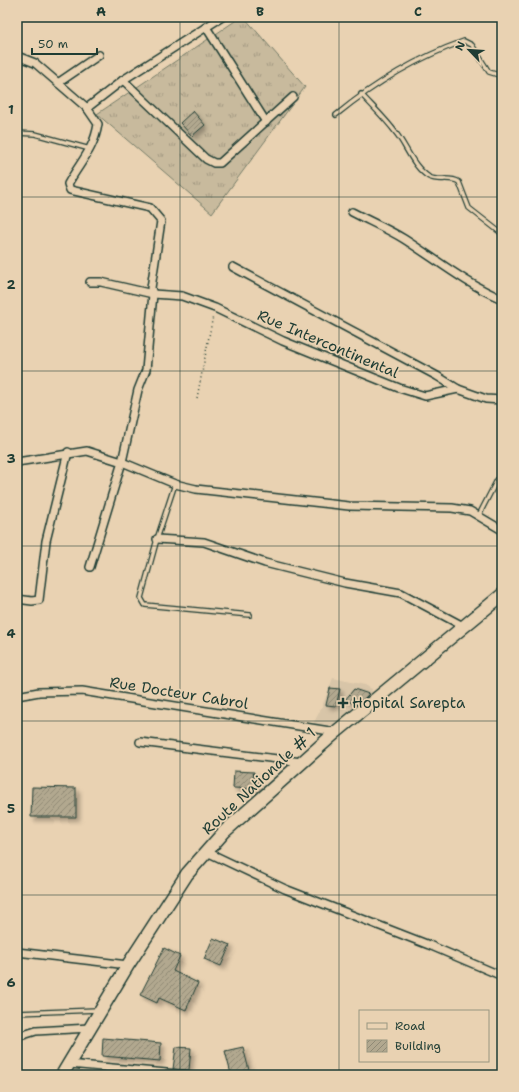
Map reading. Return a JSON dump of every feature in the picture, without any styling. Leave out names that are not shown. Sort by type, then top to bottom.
[{"type":"main road","name":"Route Nationale # 1","points":[[62,1075],[128,964],[187,874],[224,832],[336,732],[502,595]]},
{"type":"street","points":[[87,108],[123,80],[222,17]]},
{"type":"street","points":[[206,27],[266,122]]},
{"type":"street","points":[[58,83],[99,55]]},
{"type":"street","points":[[17,56],[35,63],[87,108],[98,124],[96,137],[91,150],[68,184],[70,190],[150,208],[161,221],[152,291],[146,370],[138,390],[122,462],[90,567]]},
{"type":"street","points":[[123,80],[206,159],[214,163],[220,163],[293,97]]},
{"type":"street","points":[[352,212],[404,238],[451,272],[488,293],[502,299]]},
{"type":"street","points":[[233,267],[438,376],[458,389],[486,399],[502,400]]},
{"type":"street","name":"Rue Intercontinental","points":[[90,282],[101,282],[182,296],[215,308],[283,341],[399,388],[425,396],[458,389]]},
{"type":"street","points":[[17,462],[68,452],[87,451],[122,462],[175,484],[196,489],[349,506],[452,508],[470,511],[502,530]]},
{"type":"street","points":[[17,599],[32,601],[39,600],[46,541],[68,452]]},
{"type":"street","points":[[157,539],[204,542],[265,563],[345,583],[401,593],[463,626]]},
{"type":"street","name":"Rue Docteur Cabrol","points":[[17,696],[39,692],[82,691],[336,732]]},
{"type":"street","points":[[140,742],[302,762]]},
{"type":"street","points":[[206,852],[285,889],[429,945],[502,976]]},
{"type":"street","points":[[17,952],[128,964]]},
{"type":"street","points":[[17,1037],[36,1031],[90,1028]]},
{"type":"street","points":[[69,1064],[188,1075]]},
{"type":"lane","points":[[336,115],[361,94],[401,68],[464,41],[472,45],[489,72],[502,76]]},
{"type":"lane","points":[[361,94],[396,133],[415,164],[428,177],[459,182],[469,208],[501,233]]},
{"type":"lane","points":[[17,133],[35,134],[91,150]]},
{"type":"lane","points":[[479,515],[497,480]]},
{"type":"lane","points":[[175,484],[157,539],[141,598],[145,605],[250,615]]},
{"type":"lane","points":[[17,1013],[101,1009]]},
{"type":"path","points":[[197,398],[215,308]]},
{"type":"shaded area","name":"Hopital Sarepta","points":[[333,678],[365,685],[372,689],[372,692],[339,725],[313,724],[321,709]]},
{"type":"green space","points":[[241,17],[244,17],[305,87],[212,213],[97,114]]},
{"type":"building","points":[[193,111],[205,125],[192,136],[180,123]]},
{"type":"building","points":[[330,688],[340,689],[336,706],[326,705]]},
{"type":"building","points":[[354,689],[369,694],[358,705],[345,700]]},
{"type":"building","points":[[234,771],[254,772],[253,776],[257,777],[256,789],[233,788]]},
{"type":"building","points":[[32,787],[76,788],[76,817],[31,817]]},
{"type":"building","points":[[213,938],[230,945],[221,966],[204,959]]},
{"type":"building","points":[[164,948],[180,956],[173,971],[198,983],[186,1010],[159,998],[157,1003],[140,995]]},
{"type":"building","points":[[103,1038],[161,1043],[160,1061],[102,1056]]},
{"type":"building","points":[[176,1047],[191,1048],[189,1070],[173,1069]]},
{"type":"building","points":[[243,1047],[249,1070],[231,1074],[225,1051]]},
{"type":"place","name":"Hopital Sarepta","points":[[343,703]]}]
